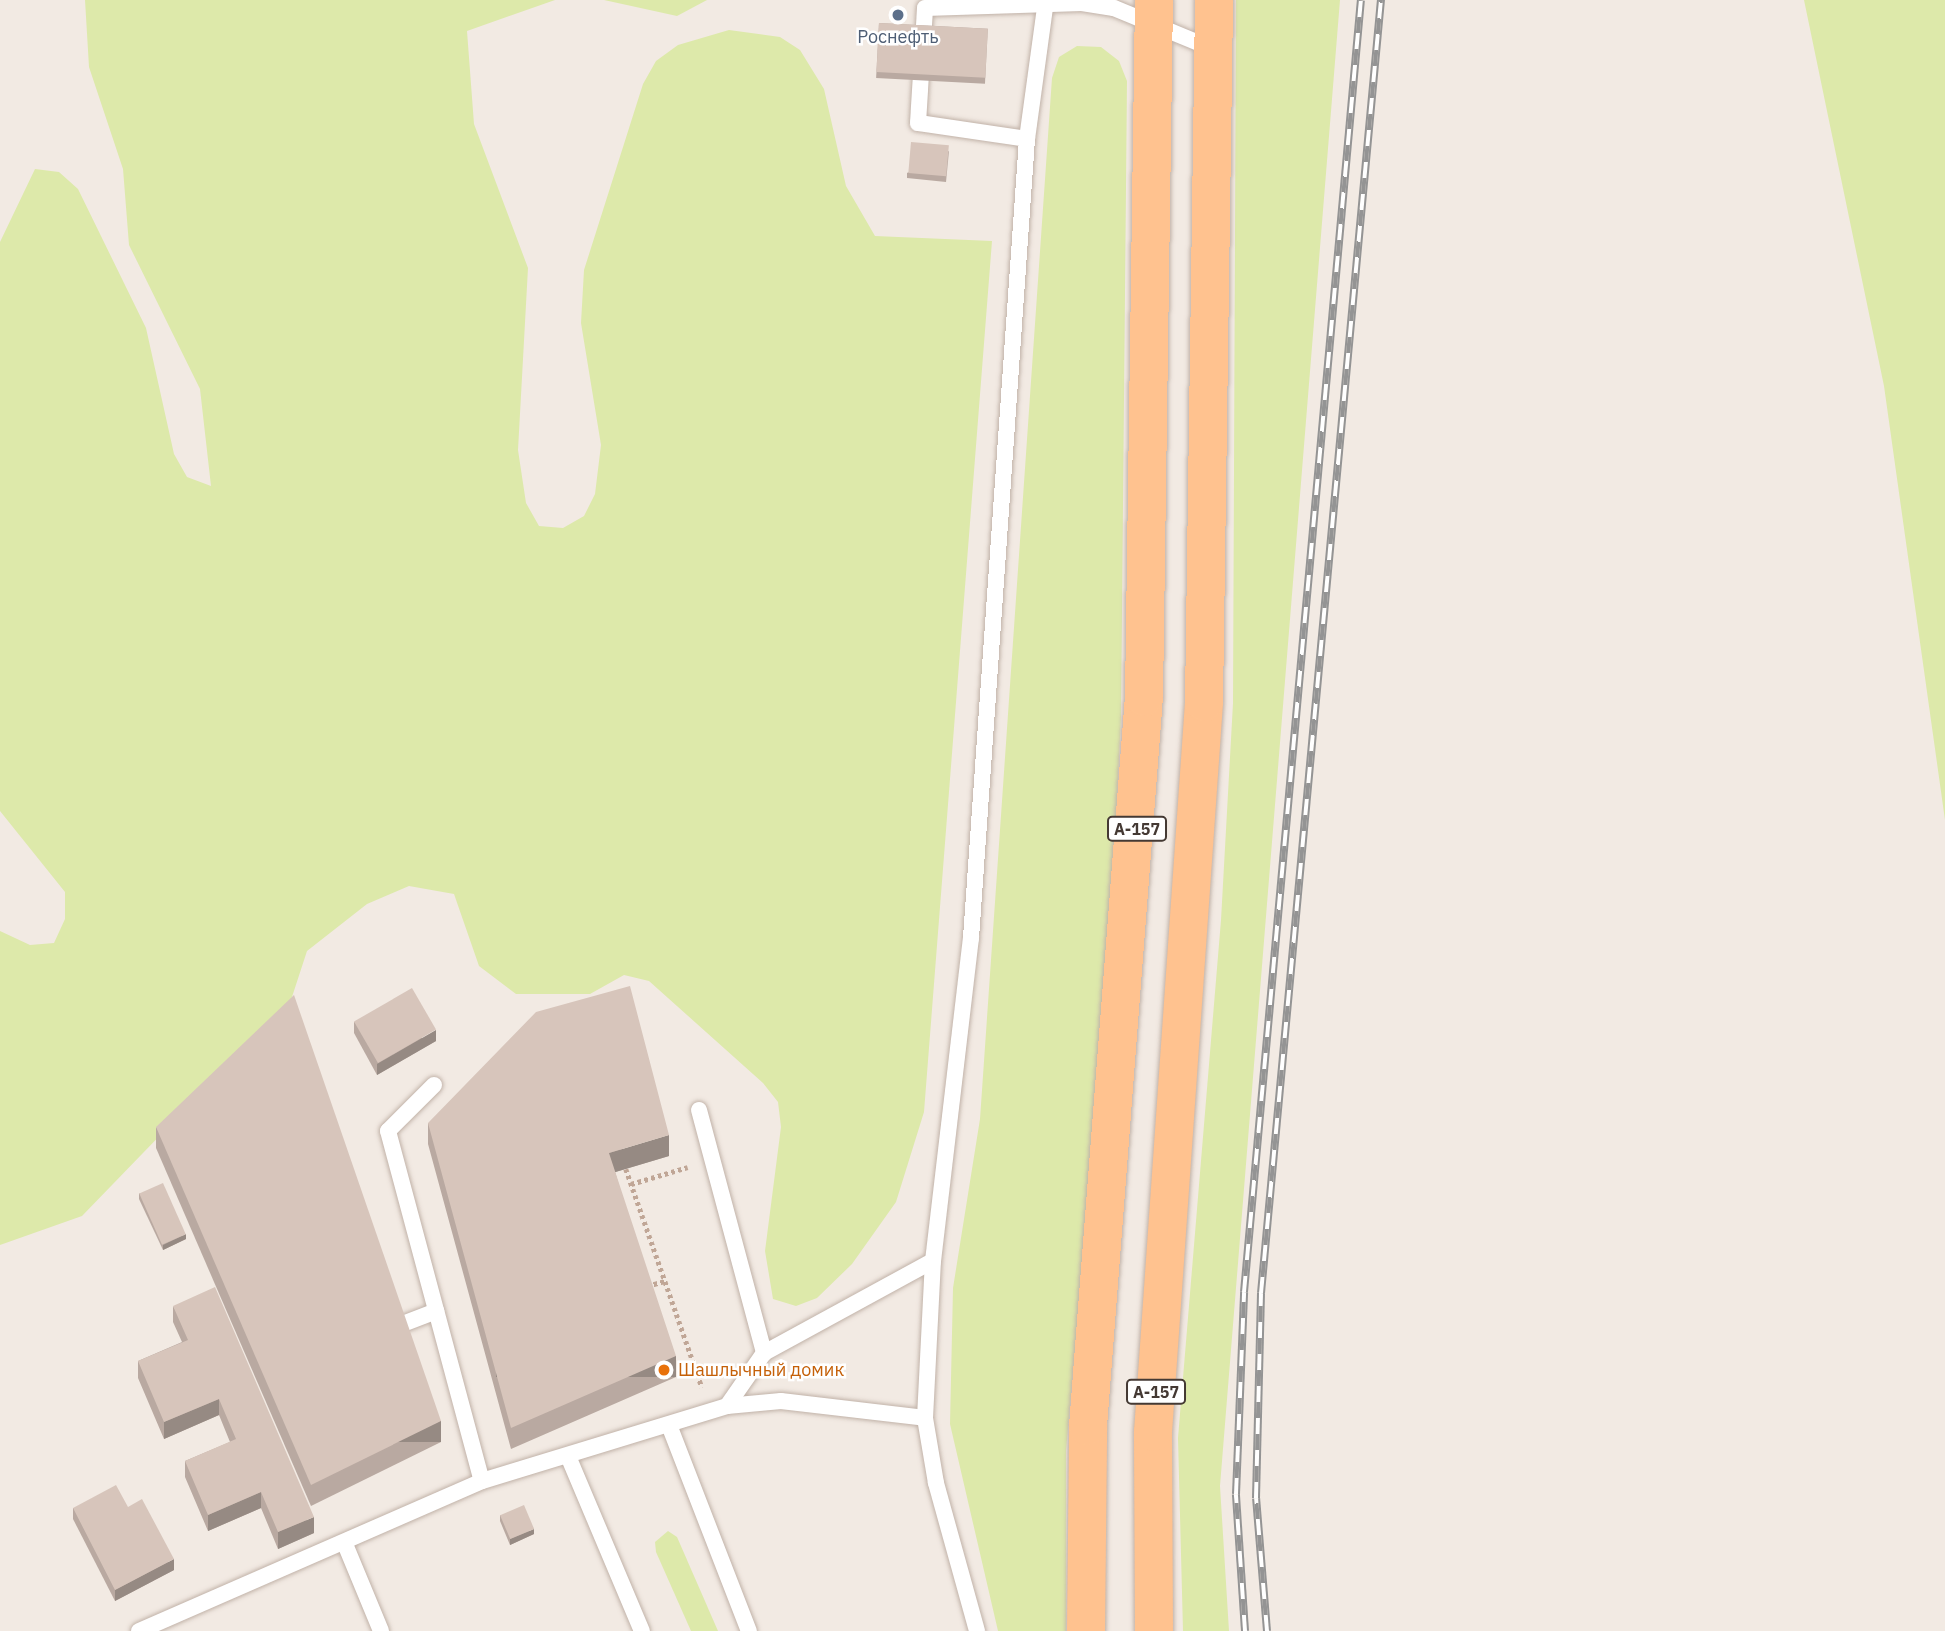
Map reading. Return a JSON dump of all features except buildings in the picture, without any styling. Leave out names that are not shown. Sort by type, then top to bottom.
[{"type":"main road","name":"А-157","points":[[1154,1631],[1153,1432],[1204,702],[1214,0]]},
{"type":"main road","name":"А-157","points":[[1086,1631],[1087,1426],[1144,697],[1154,12]]},
{"type":"lane","points":[[1027,139],[918,123],[926,8],[1046,1],[1154,12],[1215,50]]},
{"type":"lane","points":[[977,1631],[936,1483],[925,1418],[933,1261],[971,938],[1027,139],[1046,1]]},
{"type":"lane","points":[[435,1085],[388,1131],[482,1481]]},
{"type":"lane","points":[[699,1110],[764,1353]]},
{"type":"lane","points":[[727,1406],[764,1353],[933,1261]]},
{"type":"lane","points":[[400,1325],[436,1311]]},
{"type":"lane","points":[[139,1631],[345,1544],[482,1481],[568,1457],[727,1406],[781,1401],[925,1418]]},
{"type":"lane","points":[[669,1424],[749,1631]]},
{"type":"lane","points":[[568,1457],[642,1631]]},
{"type":"lane","points":[[345,1544],[381,1631]]},
{"type":"path","points":[[626,1169],[697,1374]]},
{"type":"path","points":[[631,1184],[682,1169]]},
{"type":"path","points":[[646,1286],[664,1281]]},
{"type":"green space","points":[[85,0],[555,0],[467,31],[474,124],[528,268],[518,450],[526,503],[539,526],[563,528],[584,516],[595,494],[601,445],[581,323],[584,270],[643,84],[656,61],[678,45],[729,30],[780,37],[800,50],[824,89],[846,186],[875,236],[992,241],[924,1112],[896,1202],[852,1264],[817,1298],[796,1306],[773,1299],[765,1251],[781,1127],[778,1102],[763,1083],[649,981],[624,975],[590,994],[516,994],[479,966],[454,894],[409,886],[367,904],[307,951],[291,1000],[82,1216],[0,1245],[0,931],[30,945],[54,943],[65,919],[65,892],[0,811],[0,242],[35,169],[59,172],[78,189],[146,328],[174,454],[187,477],[211,486],[200,389],[129,245],[123,169],[89,67]]},
{"type":"green space","points":[[604,0],[707,0],[677,16]]},
{"type":"green space","points":[[1236,0],[1340,0],[1220,1486],[1229,1631],[1183,1631],[1178,1438],[1221,920],[1233,703]]},
{"type":"green space","points":[[1804,0],[1945,0],[1945,820],[1884,386]]},
{"type":"green space","points":[[1077,46],[1101,47],[1119,61],[1127,81],[1121,717],[1109,965],[1066,1451],[1066,1631],[998,1631],[950,1424],[953,1288],[980,1119],[1052,78],[1059,57]]},
{"type":"green space","points":[[668,1531],[677,1537],[718,1631],[691,1631],[656,1552],[655,1542]]},
{"type":"railway","points":[[1245,1631],[1236,1494],[1244,1292],[1361,0]]},
{"type":"railway","points":[[1267,1631],[1256,1498],[1261,1293],[1381,0]]},
{"type":"place","name":"Роснефть","points":[[898,15]]},
{"type":"place","name":"Шашлычный домик","points":[[664,1370]]}]
